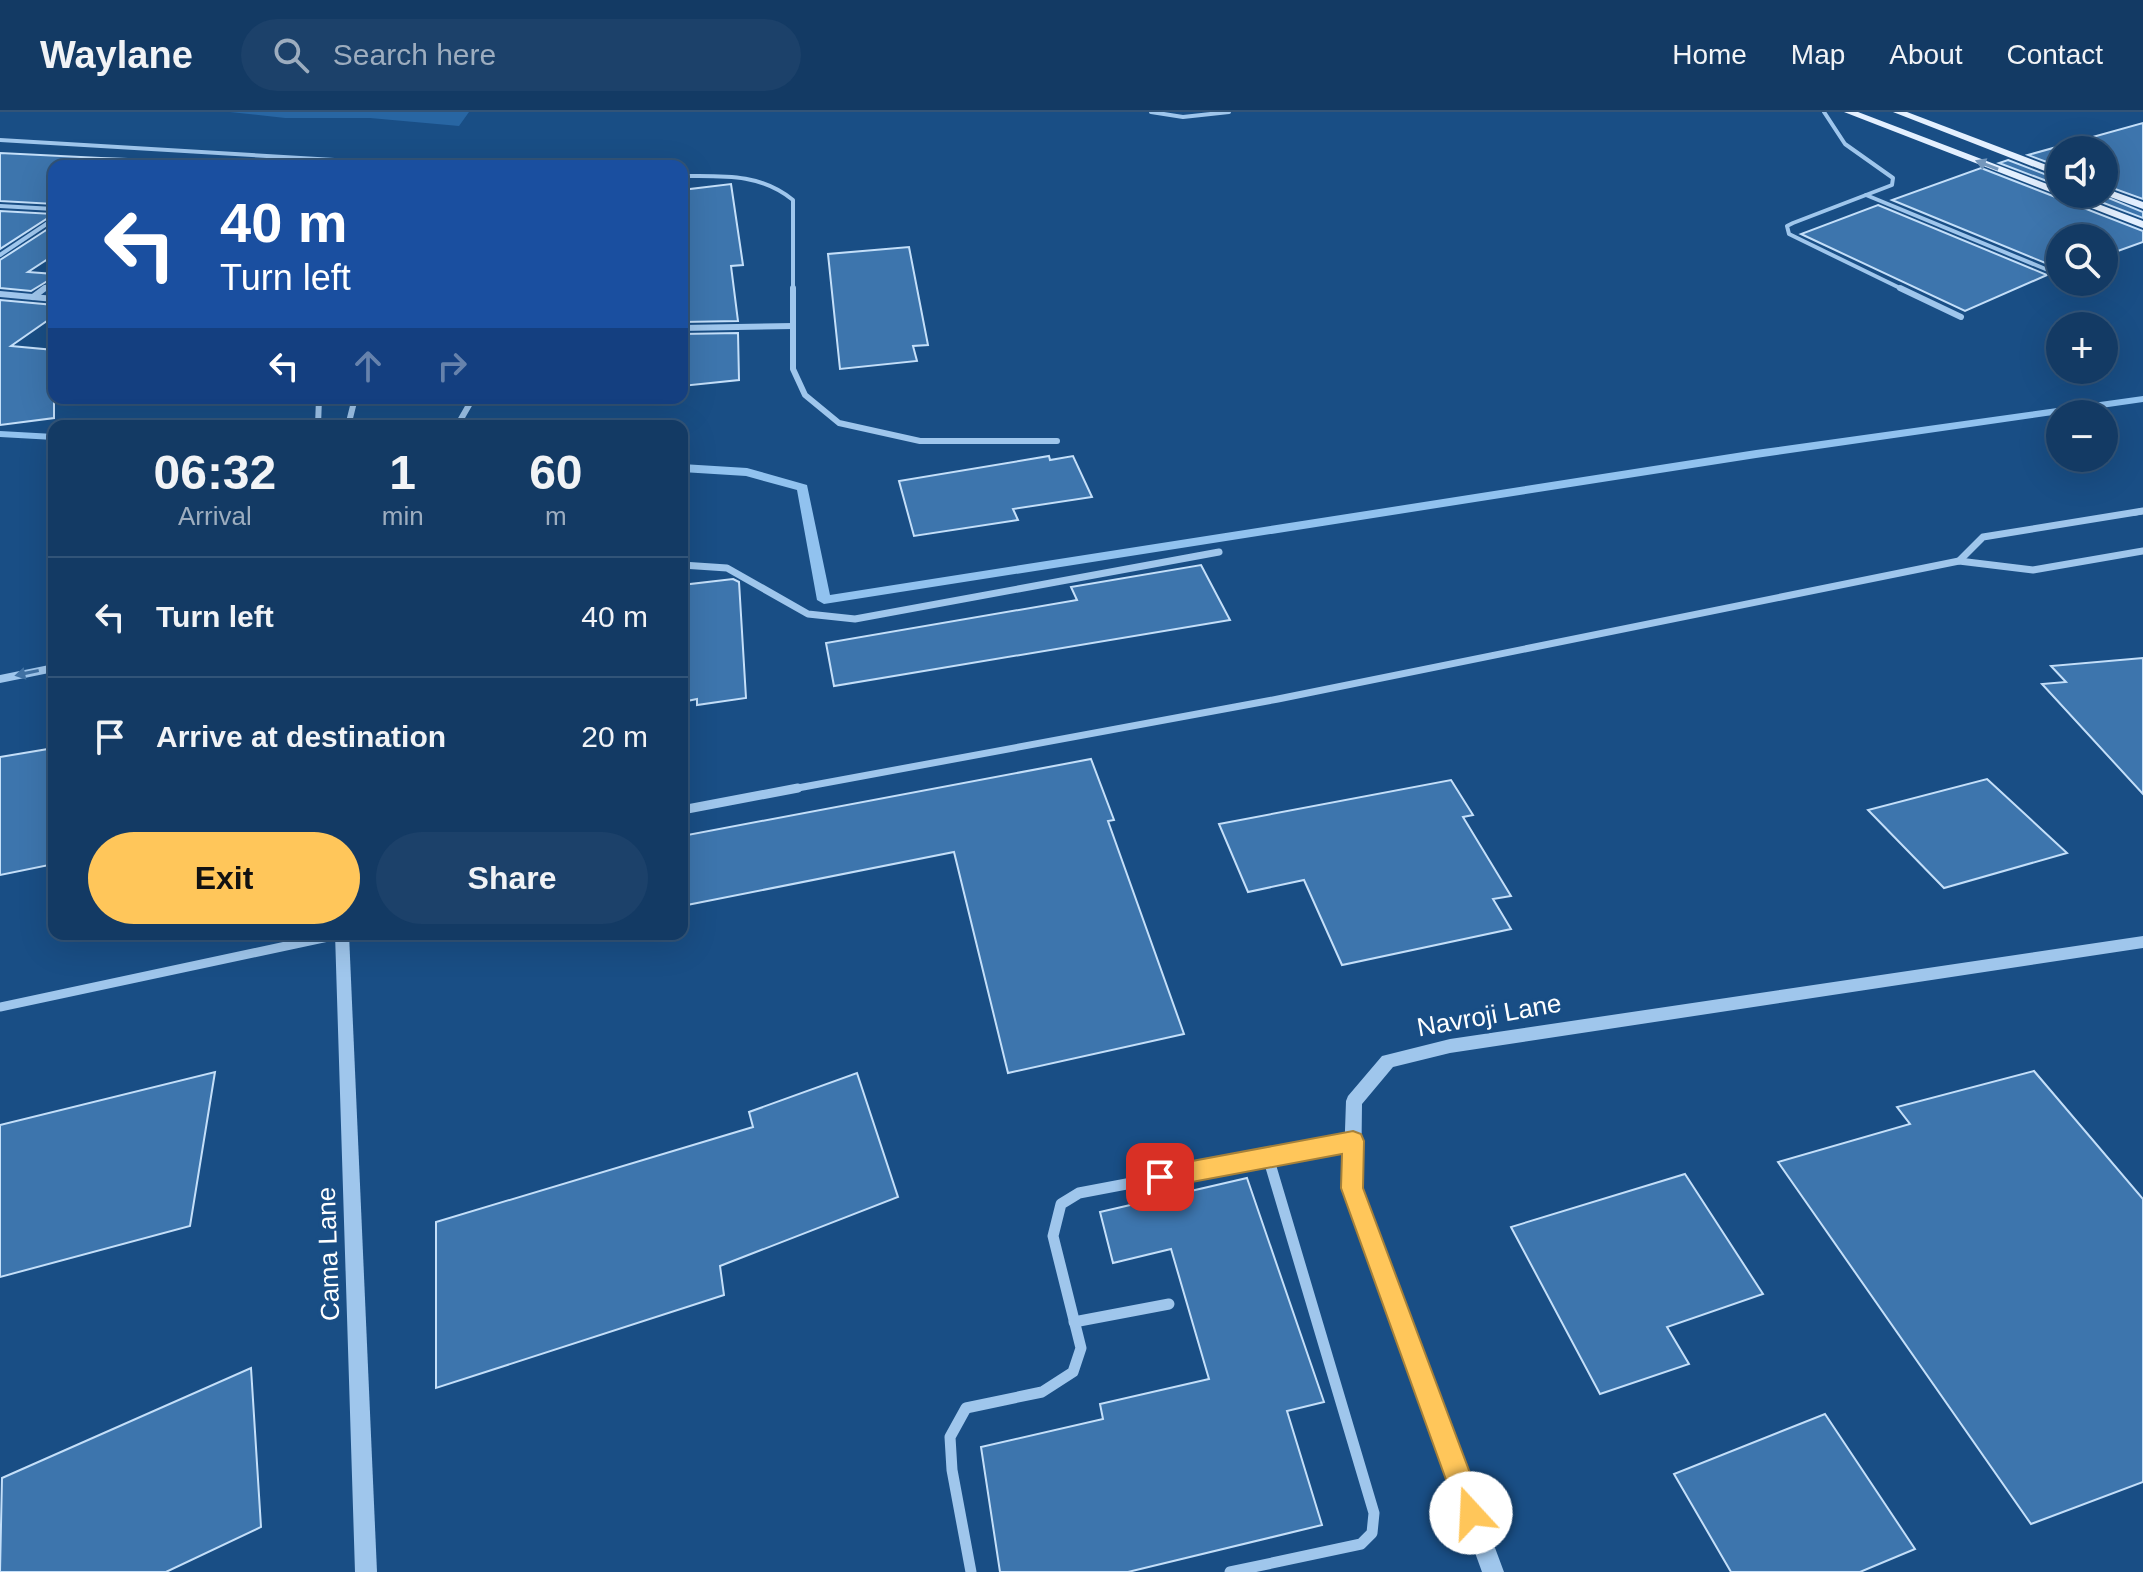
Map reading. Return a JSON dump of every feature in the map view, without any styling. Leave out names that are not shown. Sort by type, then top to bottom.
[{"type":"main road","points":[[1849,112],[2046,188]]},
{"type":"main road","points":[[1898,112],[2046,169]]},
{"type":"main road","points":[[2118,196],[2143,206]]},
{"type":"main road","points":[[2098,208],[2143,225]]},
{"type":"street","points":[[1151,112],[1183,117],[1229,112]]},
{"type":"street","points":[[1824,112],[1838,139],[1853,153],[1877,164],[1893,178],[1892,185],[1793,223],[1787,226],[1789,234],[1802,243],[1961,317]]},
{"type":"street","points":[[0,140],[316,160]]},
{"type":"street","points":[[688,176],[747,177],[778,185],[793,200],[793,369],[805,395],[839,423],[920,441],[1057,441]]},
{"type":"street","points":[[1866,195],[2046,269]]},
{"type":"street","points":[[0,206],[48,209]]},
{"type":"street","points":[[0,255],[48,223]]},
{"type":"street","points":[[33,297],[48,286]]},
{"type":"street","points":[[0,294],[48,298]]},
{"type":"street","points":[[688,328],[793,326]]},
{"type":"street","points":[[1959,561],[1983,537],[2143,511]]},
{"type":"street","points":[[688,809],[1278,699],[1959,561],[2033,570],[2143,551]]},
{"type":"street","points":[[688,565],[727,568],[808,614],[855,619],[1219,552]]},
{"type":"street","points":[[0,679],[48,669]]},
{"type":"street","points":[[0,1007],[314,940]]},
{"type":"street","name":"Cama Lane","points":[[342,940],[366,1572]]},
{"type":"street","name":"Navroji Lane","points":[[1493,1572],[1352,1188],[1354,1101],[1388,1061],[1450,1046],[2143,942]]},
{"type":"street","points":[[971,1572],[952,1470],[950,1437],[966,1408],[1042,1392],[1073,1372],[1081,1348],[1053,1236],[1061,1204],[1079,1193],[1353,1141]]},
{"type":"street","points":[[1230,1572],[1361,1544],[1372,1533],[1374,1513],[1268,1157]]},
{"type":"street","points":[[1074,1322],[1169,1304]]},
{"type":"shaded area","points":[[230,112],[469,112],[459,126],[370,118],[285,118]]},
{"type":"building","points":[[2143,123],[2143,199],[2118,190],[2118,136],[2096,136]]},
{"type":"building","points":[[2046,150],[2046,162],[2028,155]]},
{"type":"building","points":[[0,153],[125,159],[48,160],[48,204],[0,201]]},
{"type":"building","points":[[2008,160],[2046,175],[2046,181],[1999,163]]},
{"type":"building","points":[[1981,168],[2046,193],[2046,208],[2084,208],[2143,231],[2143,242],[2118,251],[2118,224],[2046,224],[2046,263],[1892,200]]},
{"type":"building","points":[[731,184],[743,265],[731,266],[738,321],[688,322],[688,189]]},
{"type":"building","points":[[2118,202],[2143,212],[2143,218],[2117,208]]},
{"type":"building","points":[[1878,205],[2046,275],[1965,311],[1801,234]]},
{"type":"building","points":[[0,211],[48,214],[48,218],[0,249]]},
{"type":"building","points":[[48,229],[48,259],[28,272],[48,274],[48,281],[31,291],[0,288],[0,260]]},
{"type":"building","points":[[909,247],[928,345],[913,346],[917,361],[840,369],[828,254]]},
{"type":"building","points":[[0,300],[48,304],[48,320],[11,346],[48,349],[48,404],[54,404],[54,418],[0,425]]},
{"type":"building","points":[[738,333],[739,380],[688,385],[688,334]]},
{"type":"building","points":[[1049,456],[1050,460],[1073,456],[1092,497],[1013,509],[1018,520],[914,536],[899,481]]},
{"type":"building","points":[[1201,565],[1230,620],[834,686],[826,643],[1077,600],[1071,587]]},
{"type":"building","points":[[733,579],[739,582],[746,698],[697,705],[697,699],[688,701],[688,584]]},
{"type":"building","points":[[2143,658],[2143,794],[2042,684],[2066,682],[2051,666]]},
{"type":"building","points":[[48,749],[48,865],[0,875],[0,757]]},
{"type":"building","points":[[1091,759],[1114,820],[1108,821],[1184,1034],[1008,1073],[954,852],[688,905],[688,835]]},
{"type":"building","points":[[1987,779],[2067,853],[1944,888],[1868,810]]},
{"type":"building","points":[[1451,780],[1473,815],[1463,817],[1511,896],[1493,899],[1511,929],[1342,965],[1304,880],[1248,892],[1219,824]]},
{"type":"building","points":[[2034,1071],[2143,1199],[2143,1482],[2031,1524],[1778,1162],[1910,1124],[1897,1107]]},
{"type":"building","points":[[215,1072],[190,1226],[0,1277],[0,1125]]},
{"type":"building","points":[[857,1073],[898,1197],[720,1266],[724,1295],[436,1388],[436,1222],[753,1127],[749,1112]]},
{"type":"building","points":[[1685,1174],[1763,1294],[1667,1327],[1689,1364],[1600,1394],[1511,1227]]},
{"type":"building","points":[[1247,1178],[1324,1402],[1287,1411],[1322,1525],[1128,1572],[1000,1572],[981,1447],[1103,1419],[1100,1404],[1209,1379],[1171,1249],[1113,1263],[1100,1212]]},
{"type":"building","points":[[251,1368],[261,1527],[166,1572],[0,1572],[2,1478]]},
{"type":"building","points":[[1825,1414],[1915,1549],[1860,1572],[1731,1572],[1674,1474]]},
{"type":"waterway","points":[[688,468],[747,472],[803,488],[824,600],[1756,454],[2143,399]]},
{"type":"waterway","points":[[0,434],[48,437]]},
{"type":"route","points":[[1160,1177],[1353,1141],[1352,1188],[1471,1513]]}]
